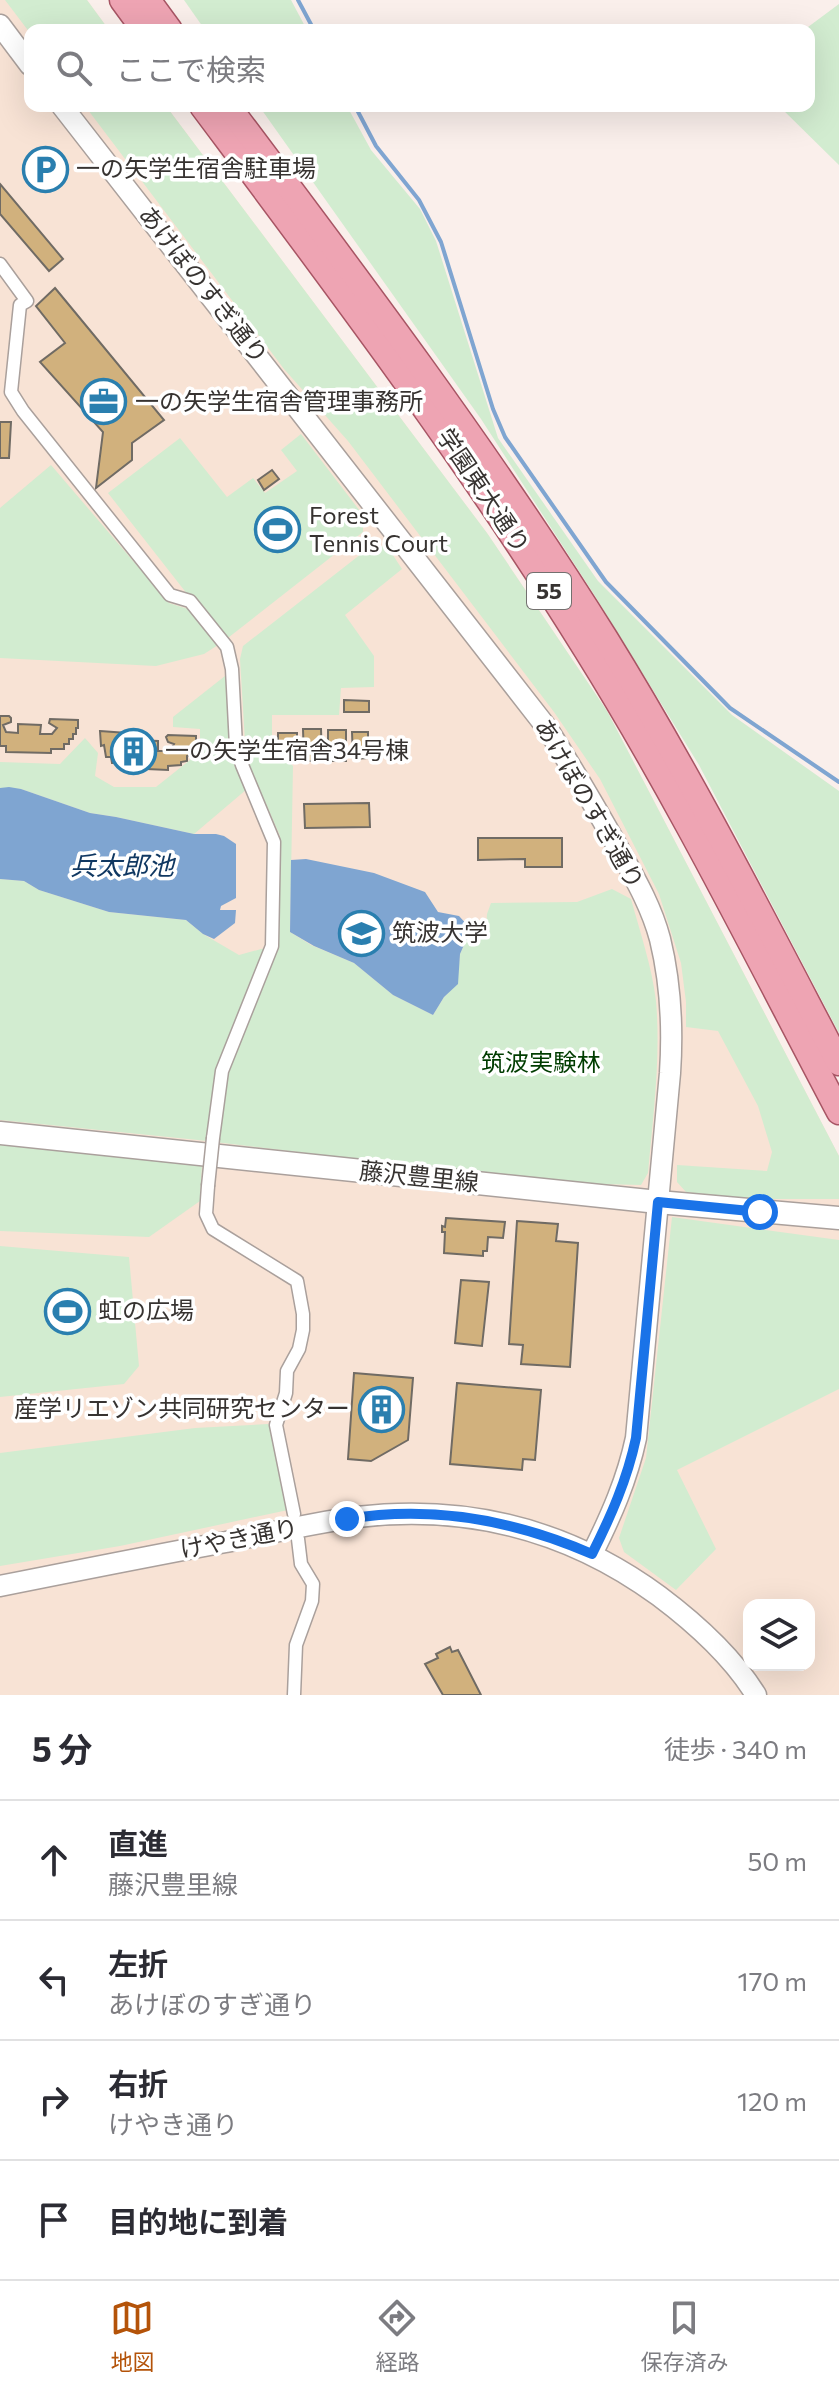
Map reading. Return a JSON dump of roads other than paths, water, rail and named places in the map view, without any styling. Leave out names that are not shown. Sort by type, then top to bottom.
[{"type":"main road","points":[[122,0],[140,24]]},
{"type":"main road","points":[[148,0],[166,24]]},
{"type":"main road","name":"学園東大通り","points":[[206,112],[436,421],[587,650],[670,793],[839,1112]]},
{"type":"main road","name":"学園東大通り","points":[[232,112],[458,415],[571,584],[682,770],[839,1063]]},
{"type":"main road","name":"藤沢豊里線","points":[[0,1133],[839,1218]]},
{"type":"street","points":[[0,25],[24,57]]},
{"type":"street","name":"あけぼのすぎ通り","points":[[67,112],[547,728],[626,862],[659,935],[670,994],[672,1030],[636,1438],[619,1500],[592,1554]]},
{"type":"street","points":[[0,264],[27,301],[20,305],[11,392],[170,595],[190,601],[227,647],[232,669],[236,746],[274,842],[272,946],[222,1071],[206,1214],[213,1229],[297,1281],[303,1330],[299,1349],[287,1371],[286,1393],[276,1425],[294,1514]]},
{"type":"street","name":"けやき通り","points":[[0,1586],[320,1523],[387,1515],[444,1515],[498,1522],[531,1530],[592,1554],[620,1569],[675,1609],[728,1659],[756,1695]]},
{"type":"street","points":[[294,1695],[296,1645],[312,1601],[313,1584],[301,1564],[298,1539]]},
{"type":"water","name":"兵太郎池","points":[[9,787],[90,813],[194,834],[224,836],[236,844],[236,898],[221,906],[220,910],[236,910],[235,923],[214,939],[186,920],[109,912],[39,890],[24,881],[0,879],[0,788]]},
{"type":"water","points":[[306,859],[374,873],[425,892],[438,912],[459,916],[471,929],[460,954],[458,984],[444,997],[433,1015],[393,995],[354,963],[290,932],[291,860]]},
{"type":"waterway","points":[[298,0],[311,24]]},
{"type":"waterway","points":[[358,112],[376,146],[419,200],[441,242],[493,409],[505,437],[606,582],[730,708],[839,782]]},
{"type":"place","name":"一の矢学生宿舎駐車場","points":[[45,169]]},
{"type":"place","name":"一の矢学生宿舎管理事務所","points":[[104,402]]},
{"type":"place","name":"Forest Tennis Court","points":[[278,530]]},
{"type":"place","name":"一の矢学生宿舎34号棟","points":[[134,751]]},
{"type":"place","name":"筑波大学","points":[[361,933]]},
{"type":"place","name":"虹の広場","points":[[67,1311]]},
{"type":"place","name":"産学リエゾン共同研究センター","points":[[381,1409]]},
{"type":"park label","name":"筑波実験林","points":[[541,1063]]}]
